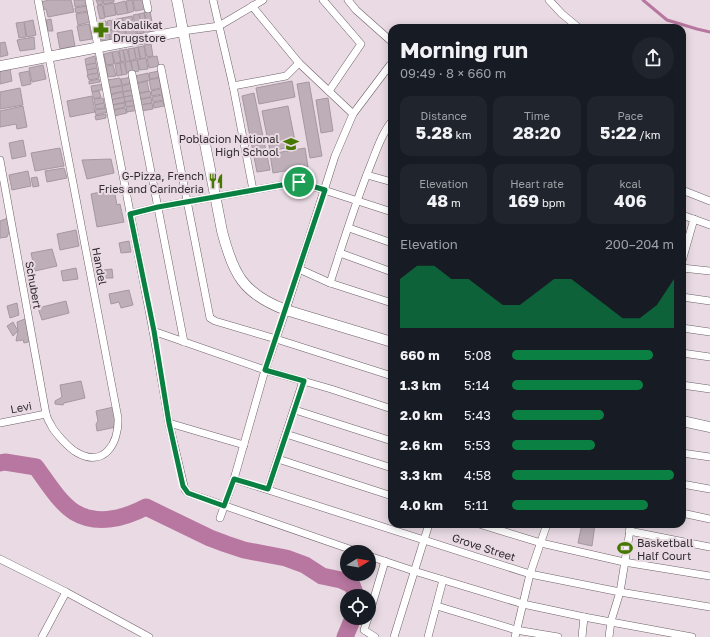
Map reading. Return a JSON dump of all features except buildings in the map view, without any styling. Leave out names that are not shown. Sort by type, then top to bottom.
[{"type":"street","name":"Handel","points":[[38,0],[117,412],[117,434],[109,450],[103,455],[94,458],[84,456],[74,451],[51,426],[46,414]]},
{"type":"street","points":[[89,0],[154,331],[169,423],[185,490],[188,493],[224,506],[340,546]]},
{"type":"street","points":[[146,0],[148,9]]},
{"type":"street","points":[[177,0],[226,249],[242,282],[254,294],[270,304],[388,341]]},
{"type":"street","points":[[0,66],[183,31],[219,26],[263,0]]},
{"type":"street","points":[[323,0],[361,44],[329,91]]},
{"type":"street","points":[[348,0],[356,10],[388,38]]},
{"type":"street","points":[[549,0],[574,24]]},
{"type":"street","points":[[214,1],[233,86],[253,190]]},
{"type":"street","points":[[252,6],[299,63],[353,114]]},
{"type":"street","points":[[233,86],[286,76],[299,63]]},
{"type":"street","points":[[161,68],[210,318],[215,322],[276,339],[388,375]]},
{"type":"street","points":[[220,518],[234,479],[265,370],[286,310],[335,156],[353,114],[388,68]]},
{"type":"street","points":[[132,74],[184,342]]},
{"type":"street","points":[[330,283],[366,175],[388,125]]},
{"type":"street","name":"Schubert","points":[[0,160],[46,414]]},
{"type":"street","points":[[366,175],[388,181]]},
{"type":"street","points":[[130,214],[188,201],[299,182],[388,211]]},
{"type":"street","points":[[686,192],[710,201]]},
{"type":"street","points":[[686,216],[710,225]]},
{"type":"street","points":[[686,247],[694,219]]},
{"type":"street","points":[[349,228],[388,242]]},
{"type":"street","points":[[340,253],[388,271]]},
{"type":"street","points":[[686,268],[710,270]]},
{"type":"street","points":[[299,269],[330,283],[388,302]]},
{"type":"street","points":[[686,297],[710,301]]},
{"type":"street","points":[[686,329],[710,332]]},
{"type":"street","points":[[154,331],[265,370],[388,408]]},
{"type":"street","points":[[686,354],[710,357]]},
{"type":"street","points":[[268,489],[304,381]]},
{"type":"street","points":[[686,386],[710,389]]},
{"type":"street","points":[[294,410],[388,440]]},
{"type":"street","name":"Levi","points":[[0,423],[46,414]]},
{"type":"street","points":[[686,422],[710,427]]},
{"type":"street","points":[[169,423],[244,445]]},
{"type":"street","points":[[286,434],[388,467]]},
{"type":"street","points":[[686,454],[710,458]]},
{"type":"street","points":[[278,458],[388,495]]},
{"type":"street","name":"Grove Street","points":[[234,479],[388,527]]},
{"type":"street","points":[[686,485],[710,488]]},
{"type":"street","points":[[686,514],[710,519]]},
{"type":"street","name":"Grove Street","points":[[390,528],[530,574],[620,592],[710,607]]},
{"type":"street","points":[[396,636],[427,528]]},
{"type":"street","points":[[492,528],[541,543],[624,562],[710,576]]},
{"type":"street","points":[[515,633],[530,574],[546,528]]},
{"type":"street","points":[[609,637],[611,621],[620,592],[630,528],[710,547]]},
{"type":"street","points":[[376,558],[523,604],[692,637]]},
{"type":"street","points":[[0,559],[66,592],[149,637]]},
{"type":"street","points":[[376,591],[385,561]]},
{"type":"street","points":[[428,637],[443,580]]},
{"type":"street","points":[[42,637],[66,592]]},
{"type":"street","points":[[436,606],[515,633],[558,637]]},
{"type":"street","points":[[582,637],[584,617]]},
{"type":"street","points":[[366,625],[364,630],[375,637]]},
{"type":"waterway","points":[[643,0],[667,20],[680,24]]},
{"type":"waterway","points":[[686,26],[710,32]]},
{"type":"waterway","points":[[0,463],[5,462],[36,467],[63,503],[74,512],[83,516],[92,519],[111,519],[146,507],[210,538],[244,550],[286,558],[305,565],[322,576],[341,580],[352,585],[353,589]]},
{"type":"waterway","points":[[345,637],[350,625]]},
{"type":"place","name":"Kabalikat Drugstore","points":[[101,30]]},
{"type":"place","name":"Poblacion National High School","points":[[291,144]]},
{"type":"place","name":"G-Pizza, French Fries and Carinderia","points":[[216,181]]},
{"type":"place","name":"Basketball Half Court","points":[[625,548]]},
{"type":"route","points":[[299,182],[325,190],[265,370],[304,381],[268,489],[234,479],[224,506],[188,493],[183,486],[169,423],[154,331],[130,214],[158,207],[299,182]]}]
